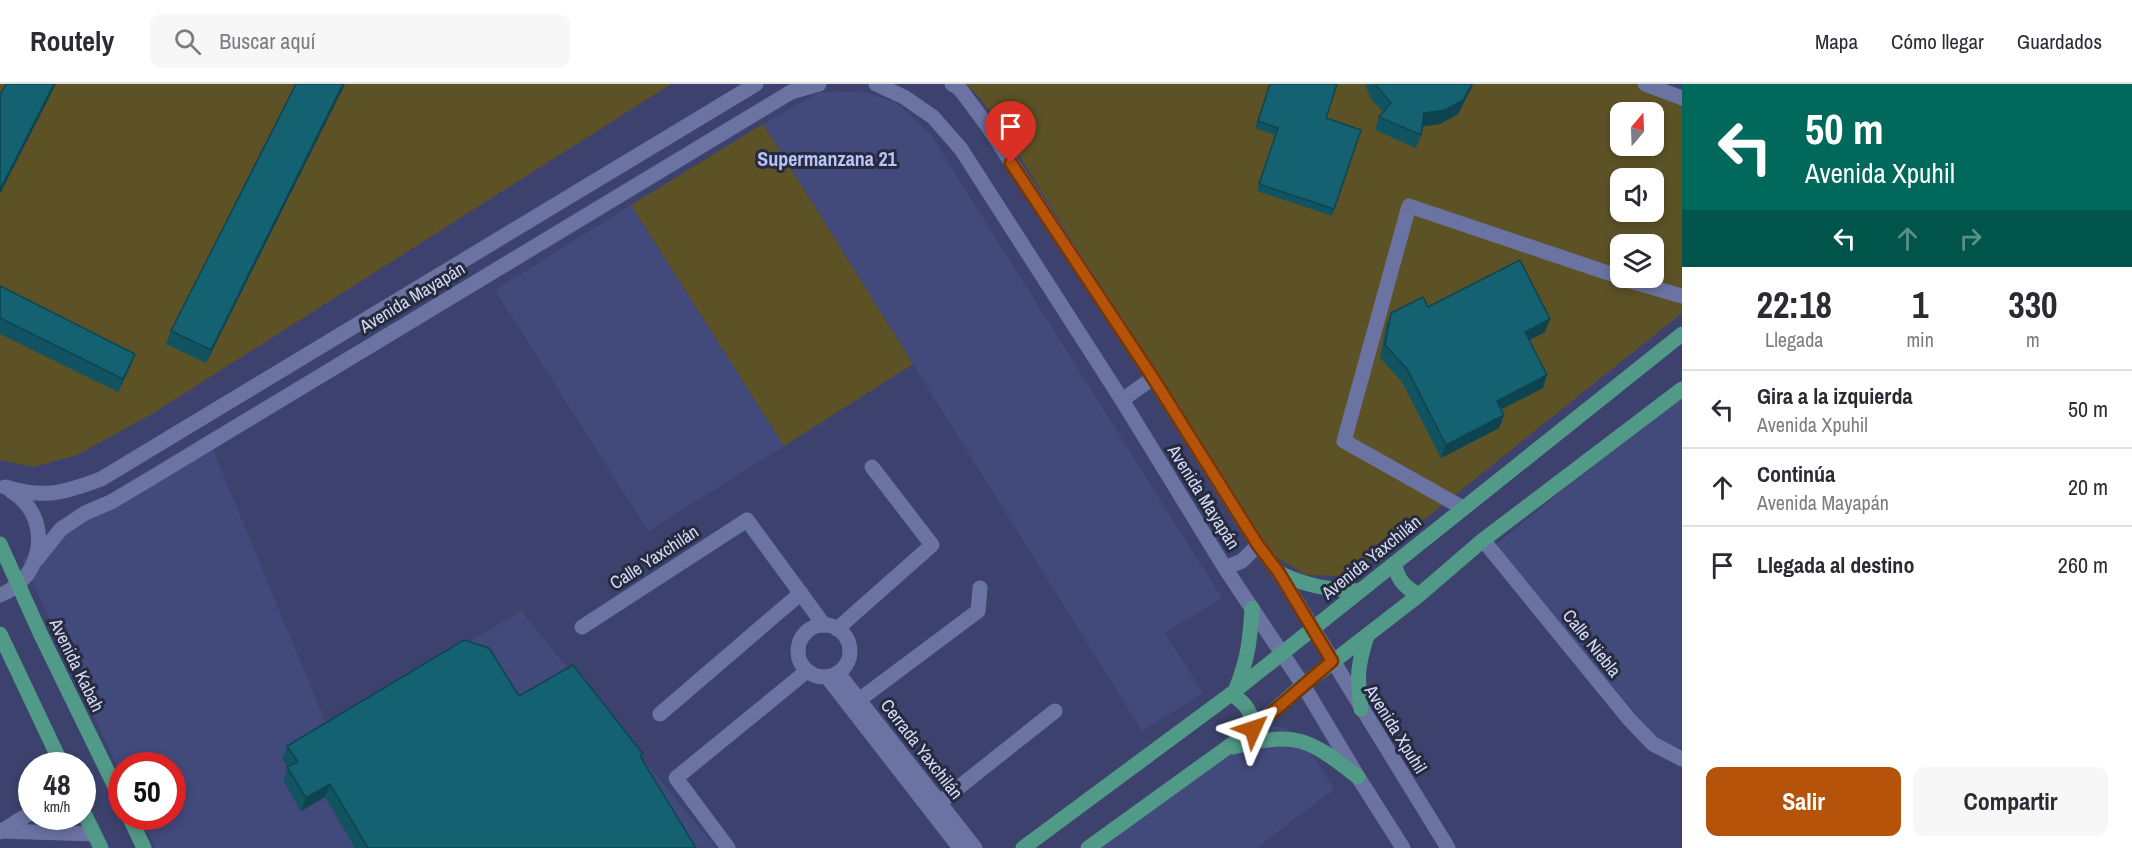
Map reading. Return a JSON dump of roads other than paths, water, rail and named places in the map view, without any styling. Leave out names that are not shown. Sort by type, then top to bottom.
[{"type":"main road","name":"Avenida Yaxchilán","points":[[1023,848],[1233,693],[1682,334]]},
{"type":"main road","points":[[1088,848],[1253,729],[1332,661],[1419,595],[1483,540],[1682,389]]},
{"type":"main road","name":"Avenida Kabah","points":[[0,544],[108,772]]},
{"type":"main road","points":[[1395,565],[1396,573],[1402,584],[1419,595]]},
{"type":"main road","points":[[1279,573],[1304,585],[1360,591]]},
{"type":"main road","points":[[1252,608],[1251,638],[1247,661],[1233,693],[1248,708],[1253,729]]},
{"type":"main road","points":[[1361,709],[1358,681],[1359,662],[1367,636]]},
{"type":"main road","points":[[2,642],[56,752]]},
{"type":"main road","points":[[1225,749],[1268,738],[1295,739],[1322,750],[1358,777]]},
{"type":"main road","points":[[136,830],[144,848]]},
{"type":"street","name":"Avenida Mayapán","points":[[2,486],[45,495],[75,489],[101,479],[756,84]]},
{"type":"street","name":"Avenida Mayapán","points":[[18,585],[61,529],[85,513],[111,502],[148,480],[791,92],[819,84]]},
{"type":"street","name":"Avenida Mayapán","points":[[876,84],[904,97],[933,117],[961,149],[1281,653]]},
{"type":"street","name":"Avenida Mayapán","points":[[952,84],[960,89],[986,124],[1153,378],[1258,545],[1279,573],[1312,630]]},
{"type":"street","points":[[1645,84],[1682,98]]},
{"type":"street","points":[[1463,508],[1344,441],[1409,206],[1610,274]]},
{"type":"street","points":[[436,276],[450,298]]},
{"type":"street","points":[[1656,288],[1682,296]]},
{"type":"street","points":[[1122,400],[1153,378]]},
{"type":"street","points":[[660,714],[801,593],[831,627],[845,636],[849,646],[849,656],[845,666],[833,675],[817,676],[807,671],[800,661],[797,648],[802,636],[812,628],[831,627],[932,545],[872,467]]},
{"type":"street","points":[[2,486],[19,496],[31,509],[38,525],[40,542],[37,559]]},
{"type":"street","points":[[75,489],[77,505],[85,513]]},
{"type":"street","name":"Calle Yaxchilán","points":[[582,627],[747,520],[801,593]]},
{"type":"street","name":"Calle Niebla","points":[[1483,540],[1629,719],[1653,744],[1682,759]]},
{"type":"street","points":[[1225,568],[1242,561],[1258,545]]},
{"type":"street","points":[[0,595],[18,585]]},
{"type":"street","points":[[859,700],[978,611],[980,588]]},
{"type":"street","name":"Avenida Xpuhil","points":[[1312,630],[1448,848]]},
{"type":"street","points":[[1281,653],[1403,848]]},
{"type":"street","points":[[728,848],[676,778],[807,671]]},
{"type":"street","name":"Cerrada Yaxchilán","points":[[833,675],[859,700],[975,848]]},
{"type":"street","name":"Cerrada Yaxchilán","points":[[833,675],[960,848]]},
{"type":"street","points":[[939,802],[1055,711]]},
{"type":"street","points":[[1,831],[18,821]]},
{"type":"street","points":[[1,831],[98,841]]},
{"type":"district","name":"Supermanzana 21","points":[[827,158]]}]
